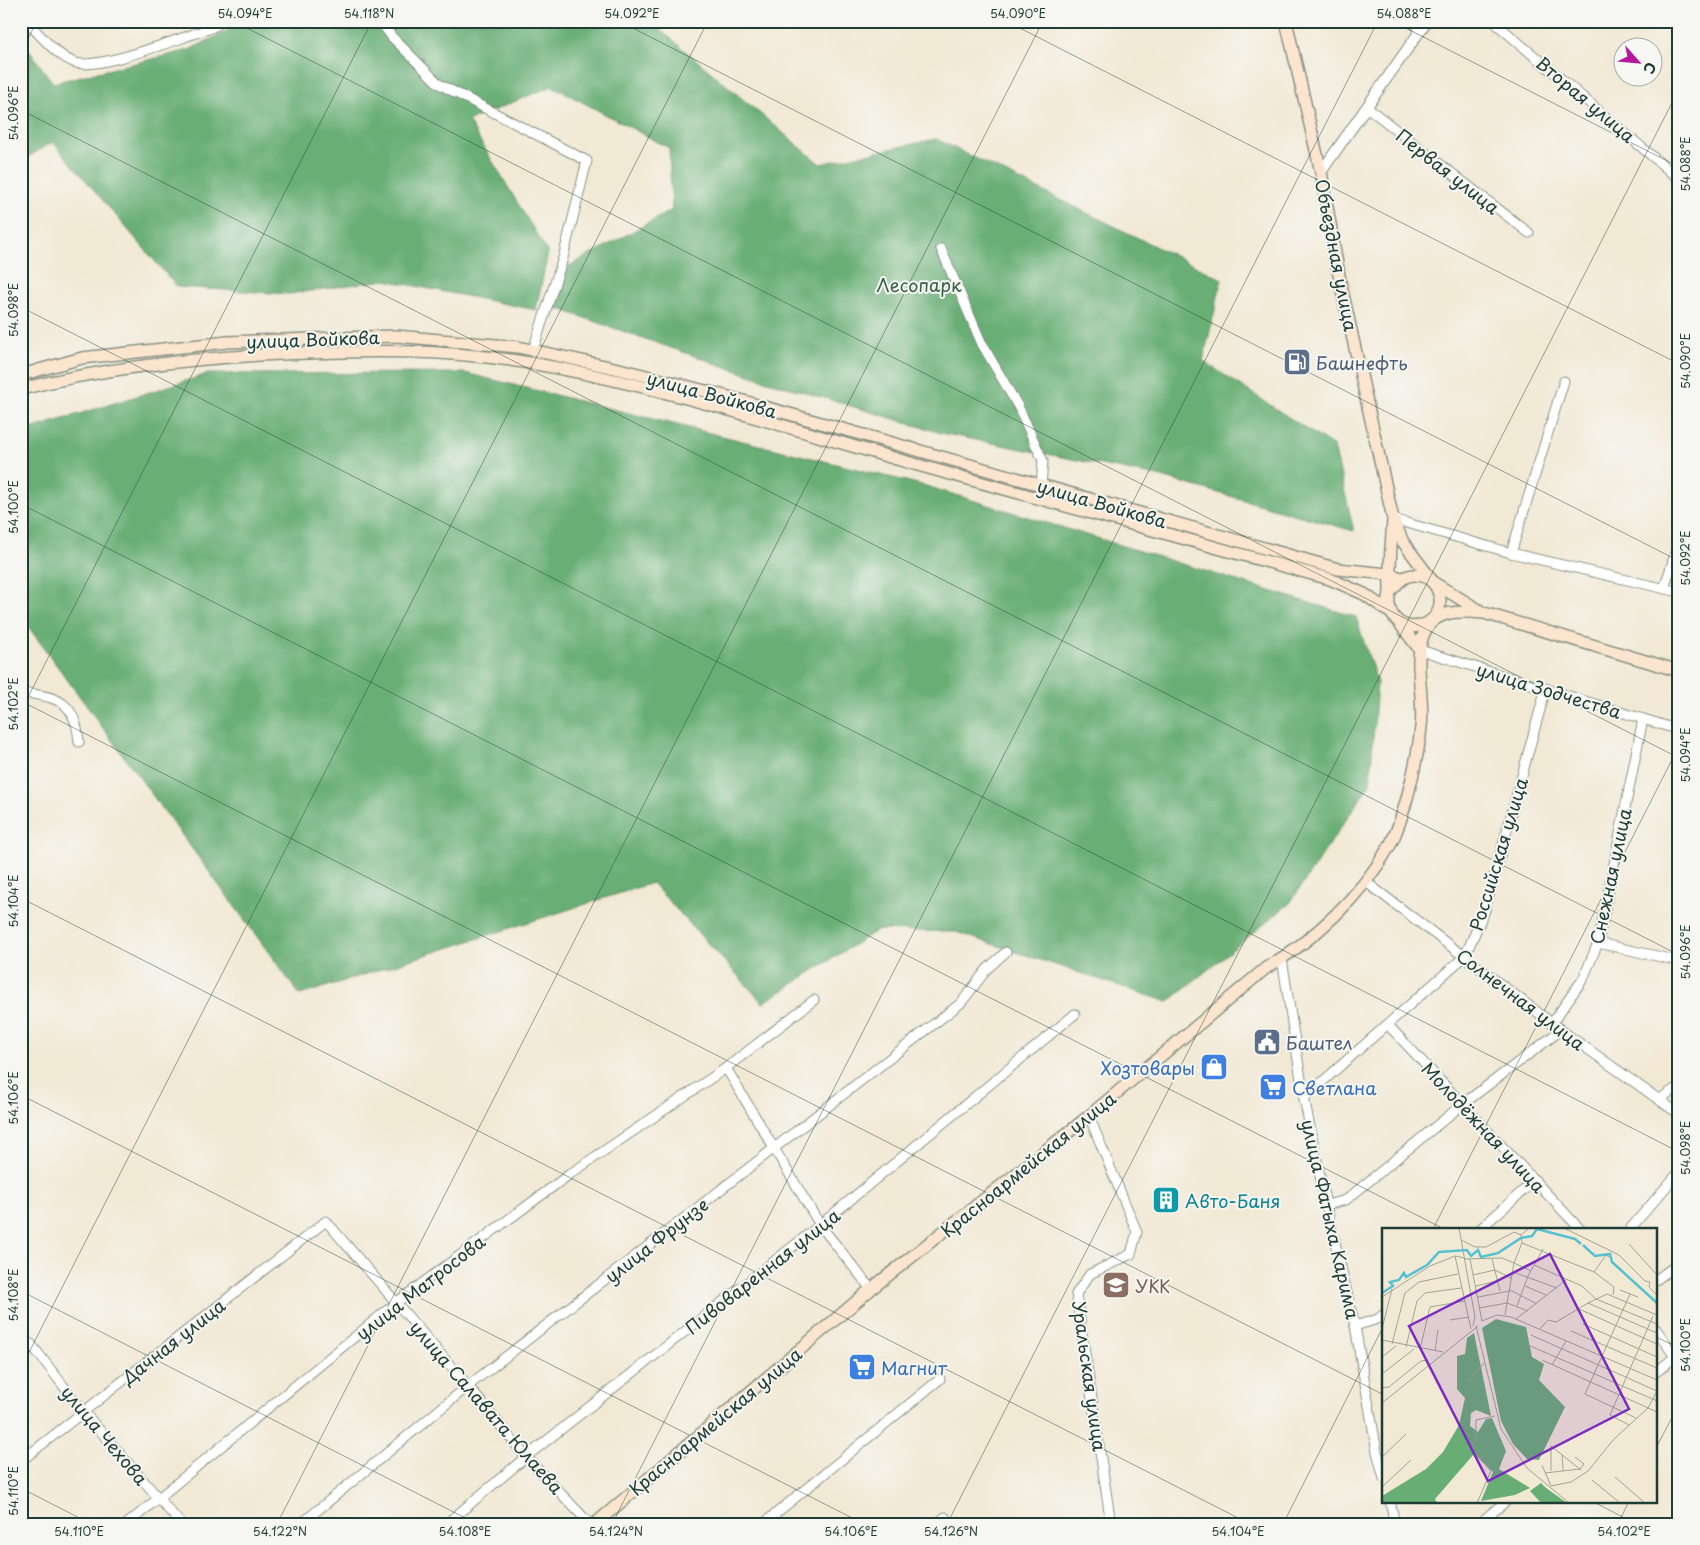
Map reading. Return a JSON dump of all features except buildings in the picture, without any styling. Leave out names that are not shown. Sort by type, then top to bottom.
[{"type":"main road","name":"Объездная улица","points":[[1286,21],[1321,172],[1340,281],[1393,519]]},
{"type":"main road","name":"улица Войкова","points":[[21,375],[82,358],[227,342],[396,336],[434,338],[533,350],[619,369],[729,398],[1338,569],[1388,574],[1402,578]]},
{"type":"main road","name":"улица Войкова","points":[[21,389],[134,365],[203,358],[364,350],[437,352],[531,363],[635,385],[1040,500],[1330,579],[1364,594],[1394,617]]},
{"type":"main road","points":[[1393,519],[1388,574],[1390,592],[1388,602],[1394,617],[1420,650]]},
{"type":"main road","points":[[1393,519],[1403,542],[1434,583],[1440,595],[1440,608],[1432,620]]},
{"type":"main road","points":[[1390,592],[1402,578],[1418,576],[1434,583],[1484,613]]},
{"type":"main road","points":[[1394,617],[1406,626],[1415,627],[1424,625],[1445,613],[1460,611],[1484,613],[1679,671]]},
{"type":"main road","name":"Красноармейская улица","points":[[595,1524],[871,1289],[1089,1116],[1266,968],[1282,959],[1327,922],[1366,882],[1390,846],[1404,807],[1421,726],[1420,650],[1423,635],[1432,620]]},
{"type":"street","points":[[26,21],[60,53],[76,63],[100,63],[209,29],[224,21]]},
{"type":"street","points":[[380,21],[392,37],[439,84],[587,160],[562,258],[533,350]]},
{"type":"street","points":[[1321,172],[1425,25],[1409,21]]},
{"type":"street","name":"Вторая улица","points":[[1492,21],[1679,179]]},
{"type":"street","name":"Первая улица","points":[[1368,108],[1529,233]]},
{"type":"street","points":[[941,249],[982,344],[1019,408],[1043,461],[1042,486]]},
{"type":"street","points":[[1511,553],[1564,381]]},
{"type":"street","points":[[1393,519],[1511,553],[1679,592]]},
{"type":"street","points":[[1664,589],[1679,541]]},
{"type":"street","name":"улица Зодчества","points":[[1420,650],[1679,730]]},
{"type":"street","name":"Российская улица","points":[[1304,1098],[1465,956],[1485,910],[1546,688]]},
{"type":"street","points":[[22,691],[49,695],[67,707],[78,723],[79,742]]},
{"type":"street","name":"Снежная улица","points":[[1552,1023],[1583,979],[1598,943],[1643,719]]},
{"type":"street","name":"Солнечная улица","points":[[1366,882],[1560,1030],[1679,1114]]},
{"type":"street","points":[[1598,943],[1679,961]]},
{"type":"street","name":"улица Фрунзе","points":[[301,1524],[468,1386],[961,1003],[987,969],[1006,952]]},
{"type":"street","name":"улица Фатыха Карима","points":[[1282,959],[1304,1098],[1326,1205],[1355,1326],[1382,1464]]},
{"type":"street","name":"улица Матросова","points":[[127,1524],[397,1302],[570,1174],[726,1068],[814,1000]]},
{"type":"street","name":"Пивоваренная улица","points":[[446,1524],[526,1457],[820,1225],[1075,1014]]},
{"type":"street","name":"Молодёжная улица","points":[[1388,1025],[1579,1228]]},
{"type":"street","points":[[1326,1205],[1346,1200],[1463,1104],[1560,1030]]},
{"type":"street","points":[[726,1068],[776,1147],[820,1225],[871,1289]]},
{"type":"street","points":[[1660,1100],[1679,1086]]},
{"type":"street","name":"Уральская улица","points":[[1089,1116],[1137,1232],[1131,1254],[1090,1274],[1076,1294],[1111,1524]]},
{"type":"street","points":[[1631,1228],[1679,1172]]},
{"type":"street","points":[[1481,1228],[1535,1180]]},
{"type":"street","name":"улица Салавата Юлаева","points":[[326,1221],[397,1302],[526,1457],[590,1524]]},
{"type":"street","name":"Дачная улица","points":[[21,1461],[326,1221]]},
{"type":"street","points":[[1658,1279],[1679,1264]]},
{"type":"street","points":[[1355,1326],[1378,1319],[1382,1316]]},
{"type":"street","points":[[1658,1332],[1677,1360],[1658,1371]]},
{"type":"street","name":"улица Чехова","points":[[21,1351],[31,1344],[83,1411],[182,1524]]},
{"type":"street","points":[[763,1524],[940,1379]]},
{"type":"street","points":[[1390,1502],[1395,1524]]},
{"type":"street","points":[[1479,1524],[1505,1502]]},
{"type":"street","points":[[937,1524],[945,1517]]},
{"type":"green space","name":"Лесопарк","points":[[247,21],[650,21],[820,164],[936,139],[1222,279],[1203,361],[1334,447],[1354,531],[1162,477],[941,433],[761,379],[553,307],[562,270],[672,210],[669,148],[552,86],[468,121],[548,253],[536,310],[385,280],[289,294],[177,287],[53,142],[21,161],[21,39],[53,83],[189,50]]},
{"type":"green space","points":[[465,373],[926,486],[1356,617],[1377,682],[1370,784],[1290,903],[1168,1002],[956,932],[877,930],[763,1003],[652,883],[300,995],[21,617],[21,432],[208,374]]},
{"type":"place","name":"Башнефть","points":[[1297,362]]},
{"type":"place","name":"Баштел","points":[[1267,1042]]},
{"type":"place","name":"Хозтовары","points":[[1214,1067]]},
{"type":"place","name":"Светлана","points":[[1273,1087]]},
{"type":"place","name":"Авто-Баня","points":[[1166,1200]]},
{"type":"place","name":"УКК","points":[[1116,1285]]},
{"type":"place","name":"Магнит","points":[[862,1367]]}]
